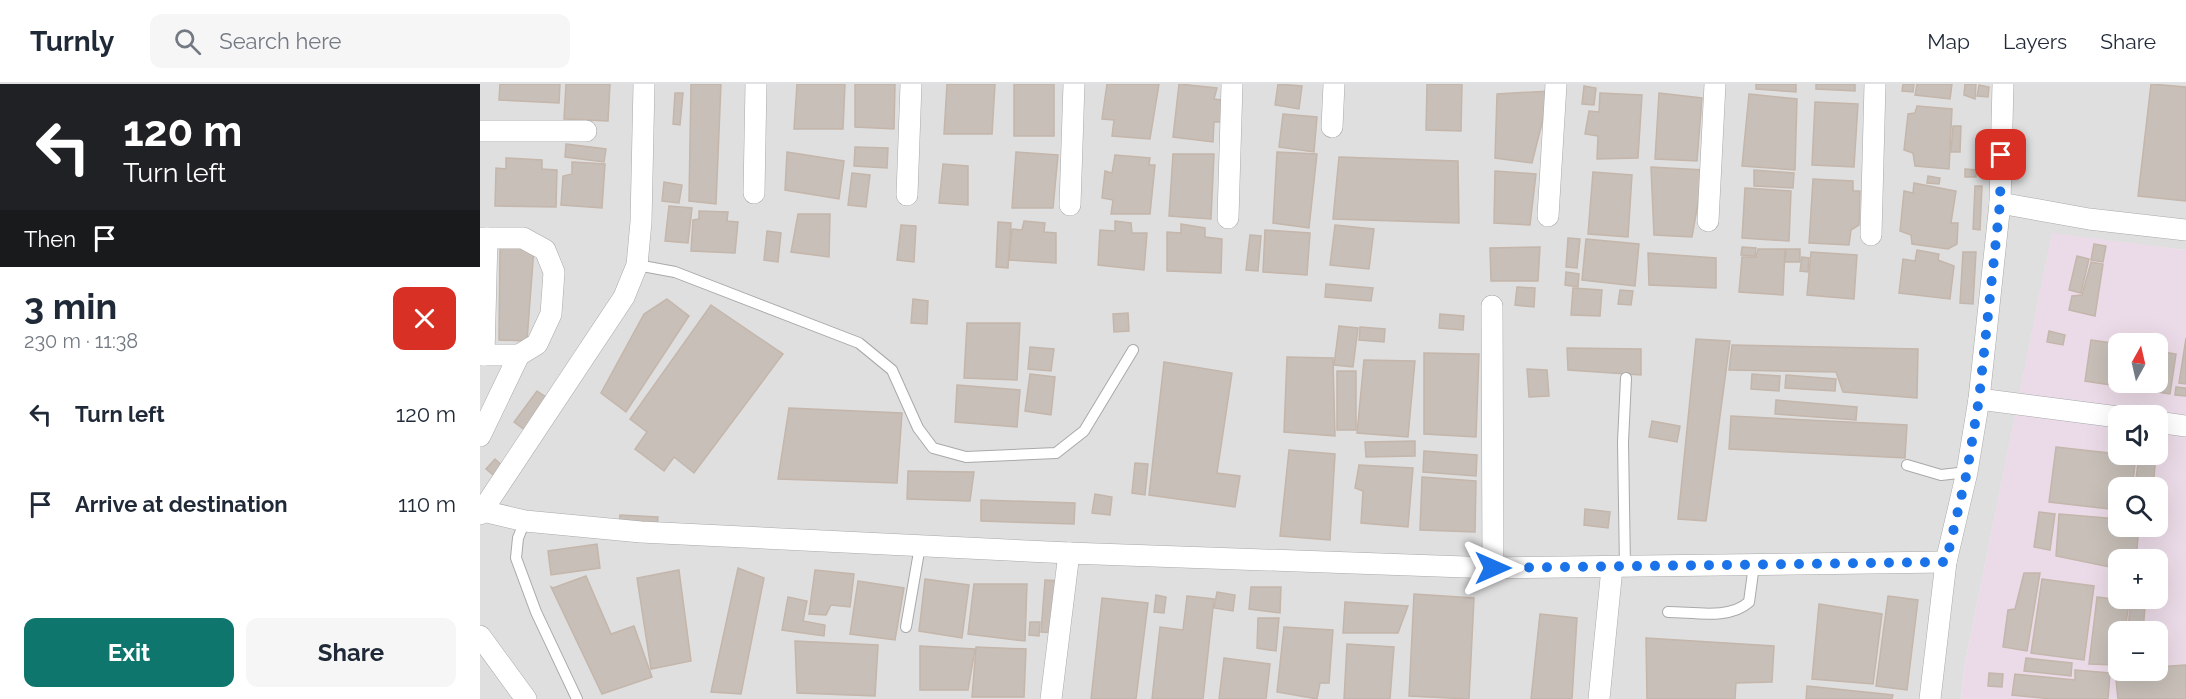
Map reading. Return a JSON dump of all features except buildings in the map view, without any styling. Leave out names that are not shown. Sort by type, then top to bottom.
[{"type":"street","points":[[644,84],[641,222],[637,265],[624,297],[481,513],[525,521],[641,532],[1069,553],[1493,568],[1946,562]]},
{"type":"street","points":[[754,193],[756,84]]},
{"type":"street","points":[[907,195],[911,84]]},
{"type":"street","points":[[1070,205],[1074,84]]},
{"type":"street","points":[[1228,218],[1232,84]]},
{"type":"street","points":[[1332,127],[1334,84]]},
{"type":"street","points":[[1548,216],[1556,84]]},
{"type":"street","points":[[1708,221],[1715,84]]},
{"type":"street","points":[[1871,235],[1875,84]]},
{"type":"street","points":[[1930,699],[1946,562],[1967,472],[1979,399],[2000,203],[2003,84]]},
{"type":"street","points":[[480,131],[586,131]]},
{"type":"street","points":[[2000,203],[2089,219],[2186,230]]},
{"type":"street","points":[[484,238],[523,238],[546,250],[554,272],[551,314],[537,344],[519,355],[482,355],[484,238]]},
{"type":"street","points":[[1492,306],[1493,568]]},
{"type":"street","points":[[480,436],[519,355]]},
{"type":"street","points":[[1979,399],[2108,416]]},
{"type":"street","points":[[2168,424],[2186,426]]},
{"type":"street","points":[[1051,699],[1069,553]]},
{"type":"street","points":[[1599,699],[1618,567]]},
{"type":"street","points":[[480,636],[526,699]]},
{"type":"lane","points":[[637,265],[675,272],[860,343],[892,370],[918,428],[933,448],[966,457],[1056,453],[1084,430],[1132,350]]},
{"type":"lane","points":[[1618,567],[1626,378]]},
{"type":"lane","points":[[1907,465],[1941,476],[1967,472]]},
{"type":"lane","points":[[525,521],[518,538],[516,558],[536,612],[577,699]]},
{"type":"lane","points":[[906,627],[920,546]]},
{"type":"lane","points":[[1668,612],[1730,613],[1743,608],[1749,602],[1754,565]]},
{"type":"shaded area","points":[[480,84],[2186,84],[2186,250],[2052,234],[1964,668],[1961,699],[480,699]]},
{"type":"shaded area","points":[[2052,233],[2186,250],[2186,699],[1961,699],[1964,668]]},
{"type":"route","points":[[1493,568],[1946,562],[1967,472],[1979,399],[2000,203],[2001,155]]}]
